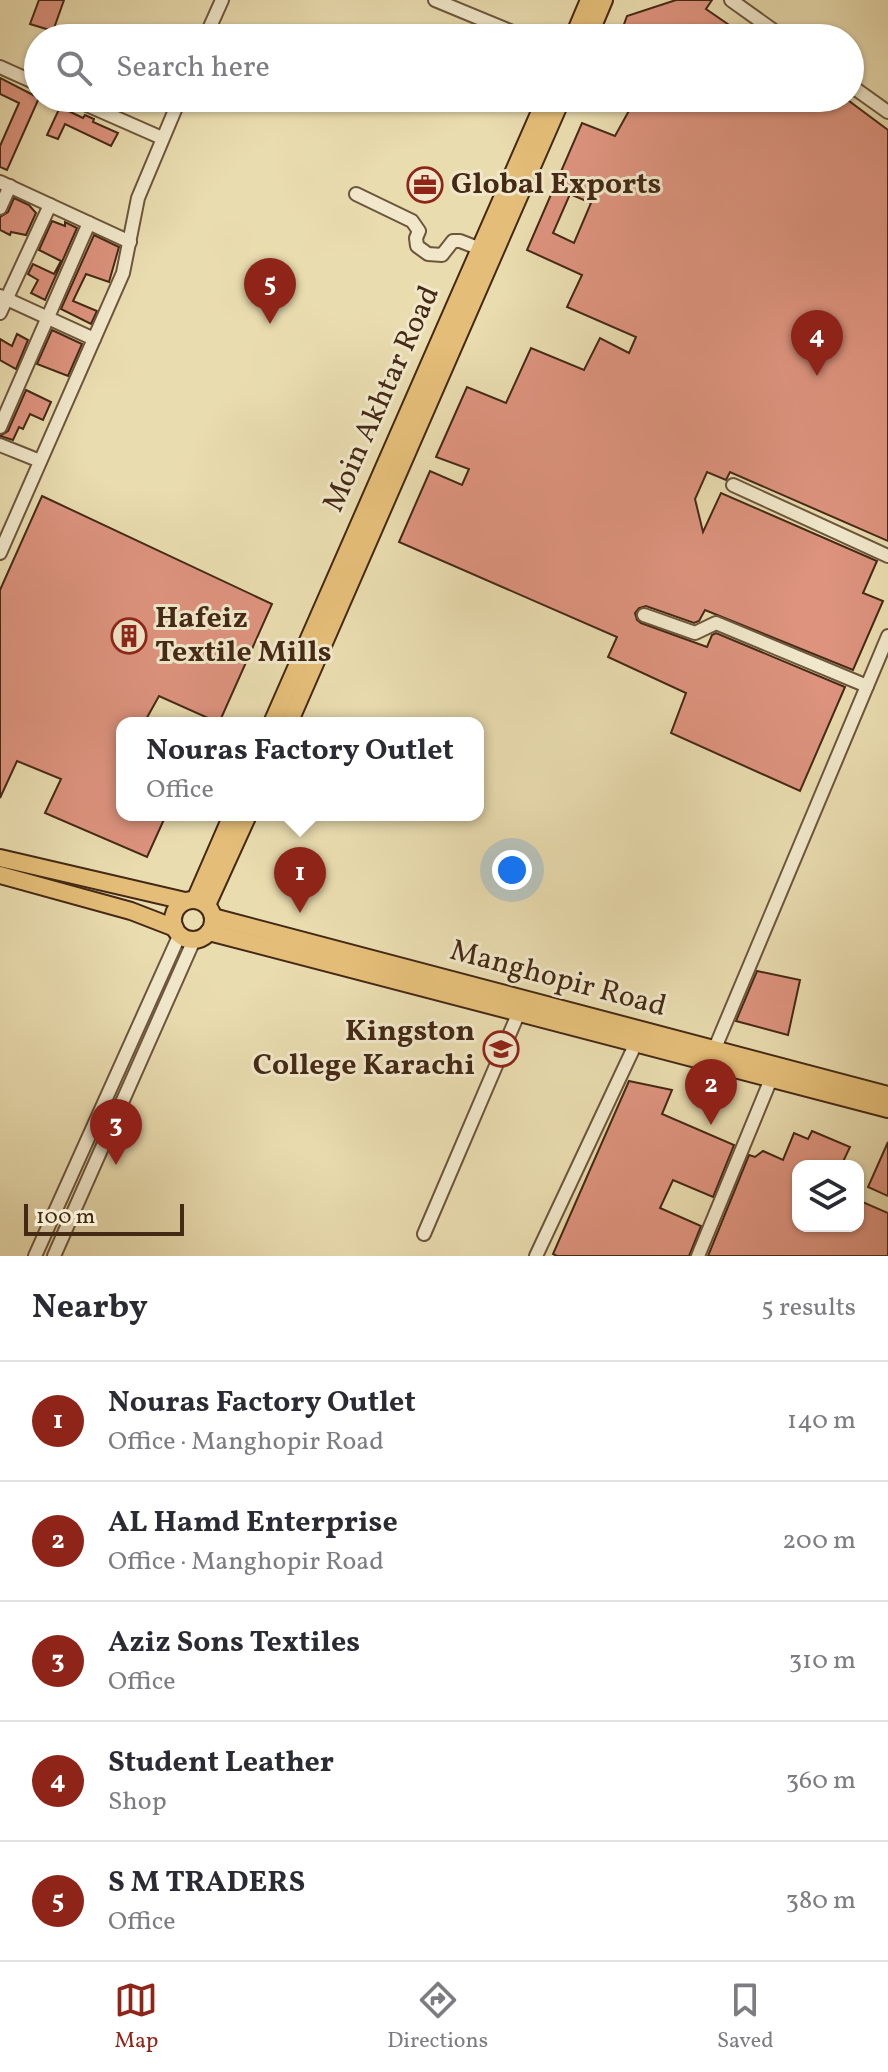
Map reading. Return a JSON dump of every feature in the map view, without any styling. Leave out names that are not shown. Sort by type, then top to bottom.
[{"type":"main road","points":[[579,24],[589,0]]},
{"type":"main road","points":[[594,24],[604,0]]},
{"type":"main road","name":"Moin Akhtar Road","points":[[291,717],[335,598],[478,248],[540,112]]},
{"type":"main road","name":"Moin Akhtar Road","points":[[275,717],[335,598],[556,112]]},
{"type":"main road","points":[[195,920],[230,821]]},
{"type":"main road","points":[[195,920],[245,821]]},
{"type":"main road","name":"Manghopir Road","points":[[0,858],[146,892],[195,920]]},
{"type":"main road","name":"Manghopir Road","points":[[0,875],[138,913],[195,920],[715,1048],[888,1095]]},
{"type":"main road","points":[[138,913],[150,906],[146,892]]},
{"type":"main road","points":[[195,920],[519,1012],[888,1109]]},
{"type":"street","points":[[211,24],[222,0]]},
{"type":"street","points":[[435,0],[493,24]]},
{"type":"street","points":[[731,0],[764,24]]},
{"type":"street","points":[[0,67],[24,78]]},
{"type":"street","points":[[864,95],[888,112]]},
{"type":"street","points":[[103,112],[162,138]]},
{"type":"street","points":[[0,553],[123,273],[138,198],[174,112]]},
{"type":"street","points":[[0,208],[5,184],[130,242]]},
{"type":"street","points":[[356,194],[412,221],[419,231],[417,246],[428,254],[442,255],[453,241],[478,248]]},
{"type":"street","points":[[0,313],[3,298],[50,205]]},
{"type":"street","points":[[0,427],[89,223]]},
{"type":"street","points":[[3,298],[94,339]]},
{"type":"street","points":[[0,445],[40,461]]},
{"type":"street","points":[[733,485],[888,556]]},
{"type":"street","points":[[644,615],[695,633],[716,623],[867,686]]},
{"type":"street","points":[[715,1048],[888,636]]},
{"type":"street","points":[[35,1256],[195,920]]},
{"type":"street","points":[[54,1256],[195,920]]},
{"type":"street","points":[[424,1234],[519,1012]]},
{"type":"street","points":[[536,1256],[636,1043]]},
{"type":"street","points":[[698,1256],[771,1079]]},
{"type":"building","points":[[39,0],[64,0],[55,24],[30,24]]},
{"type":"building","points":[[676,0],[712,0],[706,9],[728,24],[624,24],[627,16]]},
{"type":"building","points":[[0,78],[24,90],[24,112],[33,112],[7,170],[0,167],[0,146],[19,103],[0,94]]},
{"type":"building","points":[[58,112],[70,112],[83,118],[85,115],[118,133],[111,146],[65,124],[58,139],[47,135]]},
{"type":"building","points":[[628,112],[864,112],[888,130],[888,541],[730,472],[726,480],[707,472],[695,499],[703,532],[721,493],[877,561],[863,593],[883,601],[853,670],[705,610],[699,621],[694,623],[646,606],[635,613],[641,623],[707,647],[716,633],[845,687],[800,791],[671,733],[686,693],[608,657],[617,637],[399,542],[430,471],[462,485],[469,469],[436,457],[467,387],[506,403],[531,348],[584,370],[600,338],[629,353],[636,337],[567,307],[582,275],[527,250],[582,123],[615,136]],"holes":[[[570,194],[591,203],[574,243],[553,233]]]},
{"type":"building","points":[[14,198],[29,205],[36,213],[26,235],[11,232],[10,235],[0,230],[0,217],[8,212]]},
{"type":"building","points":[[52,221],[65,226],[65,222],[77,228],[45,300],[31,293],[38,280],[28,274],[33,264],[54,274],[61,261],[39,250]]},
{"type":"building","points":[[94,235],[119,247],[109,282],[86,274],[73,301],[97,311],[91,324],[61,309]]},
{"type":"building","points":[[52,330],[82,344],[68,376],[37,364]]},
{"type":"building","points":[[17,334],[28,340],[16,369],[0,360],[0,339],[12,346]]},
{"type":"building","points":[[26,390],[51,402],[43,420],[30,414],[13,440],[0,436],[8,431]]},
{"type":"building","name":"Hafeiz Textile Mills","points":[[42,496],[272,604],[222,717],[206,717],[159,696],[147,717],[116,717],[116,821],[163,821],[147,857],[45,813],[61,779],[17,761],[0,798],[0,590]]},
{"type":"building","points":[[757,971],[800,980],[788,1035],[736,1021]]},
{"type":"building","points":[[629,1081],[672,1090],[662,1114],[734,1145],[713,1197],[673,1180],[660,1208],[701,1226],[689,1256],[557,1256],[553,1254]]},
{"type":"building","points":[[812,1131],[850,1147],[844,1160],[792,1160],[792,1232],[864,1232],[864,1203],[888,1213],[888,1256],[708,1256],[749,1155],[755,1157],[763,1151],[783,1160],[794,1133],[808,1139]]},
{"type":"building","points":[[888,1142],[888,1196],[868,1187]]},
{"type":"place","name":"Global Exports","points":[[425,185]]},
{"type":"place","name":"S M TRADERS","points":[[270,324]]},
{"type":"place","name":"Student Leather","points":[[817,376]]},
{"type":"place","name":"Hafeiz Textile Mills","points":[[129,636]]},
{"type":"place","name":"Nouras Factory Outlet","points":[[300,913]]},
{"type":"place","name":"Kingston College Karachi","points":[[501,1049]]},
{"type":"place","name":"AL Hamd Enterprise","points":[[711,1125]]},
{"type":"place","name":"Aziz Sons Textiles","points":[[116,1165]]}]
